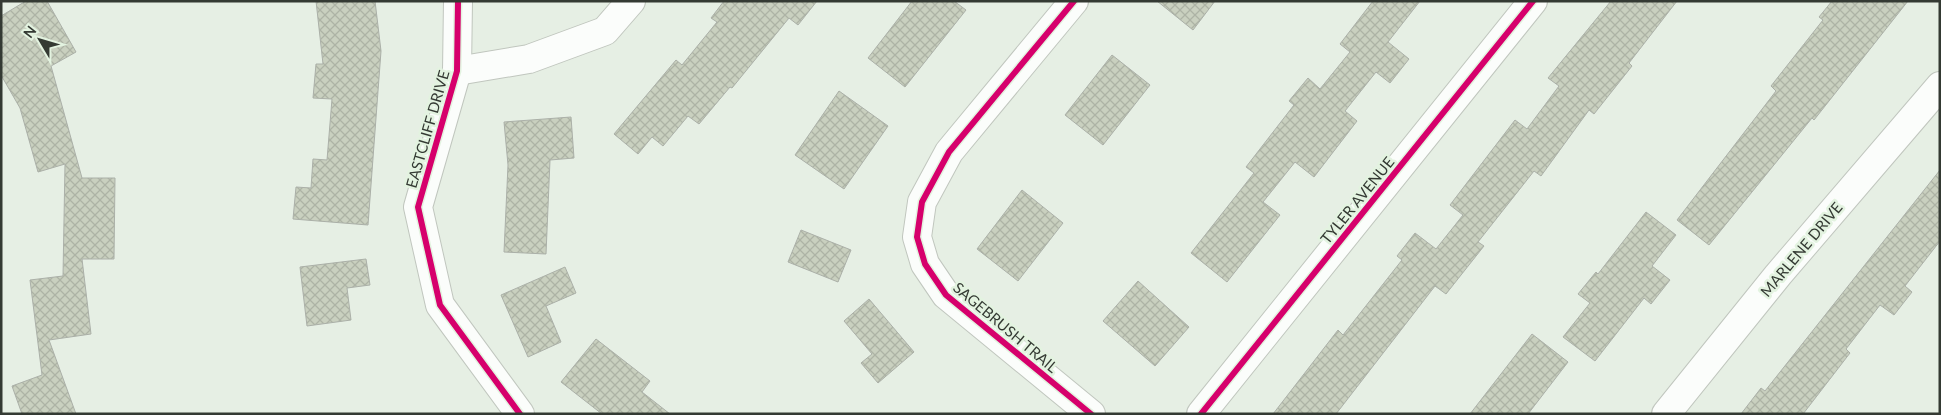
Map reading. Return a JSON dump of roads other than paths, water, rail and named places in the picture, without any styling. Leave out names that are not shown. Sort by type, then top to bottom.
[{"type":"street","name":"EASTCLIFF DRIVE","points":[[458,1],[457,71],[418,207],[440,305],[520,414]]},
{"type":"street","points":[[457,71],[529,59],[605,31],[631,1]]},
{"type":"street","name":"SAGEBRUSH TRAIL","points":[[1074,1],[949,152],[922,202],[917,237],[925,264],[946,295],[1090,414]]},
{"type":"street","name":"TYLER AVENUE","points":[[1201,414],[1533,1]]},
{"type":"street","name":"MARLENE DRIVE","points":[[1666,414],[1778,275],[1940,86]]}]
